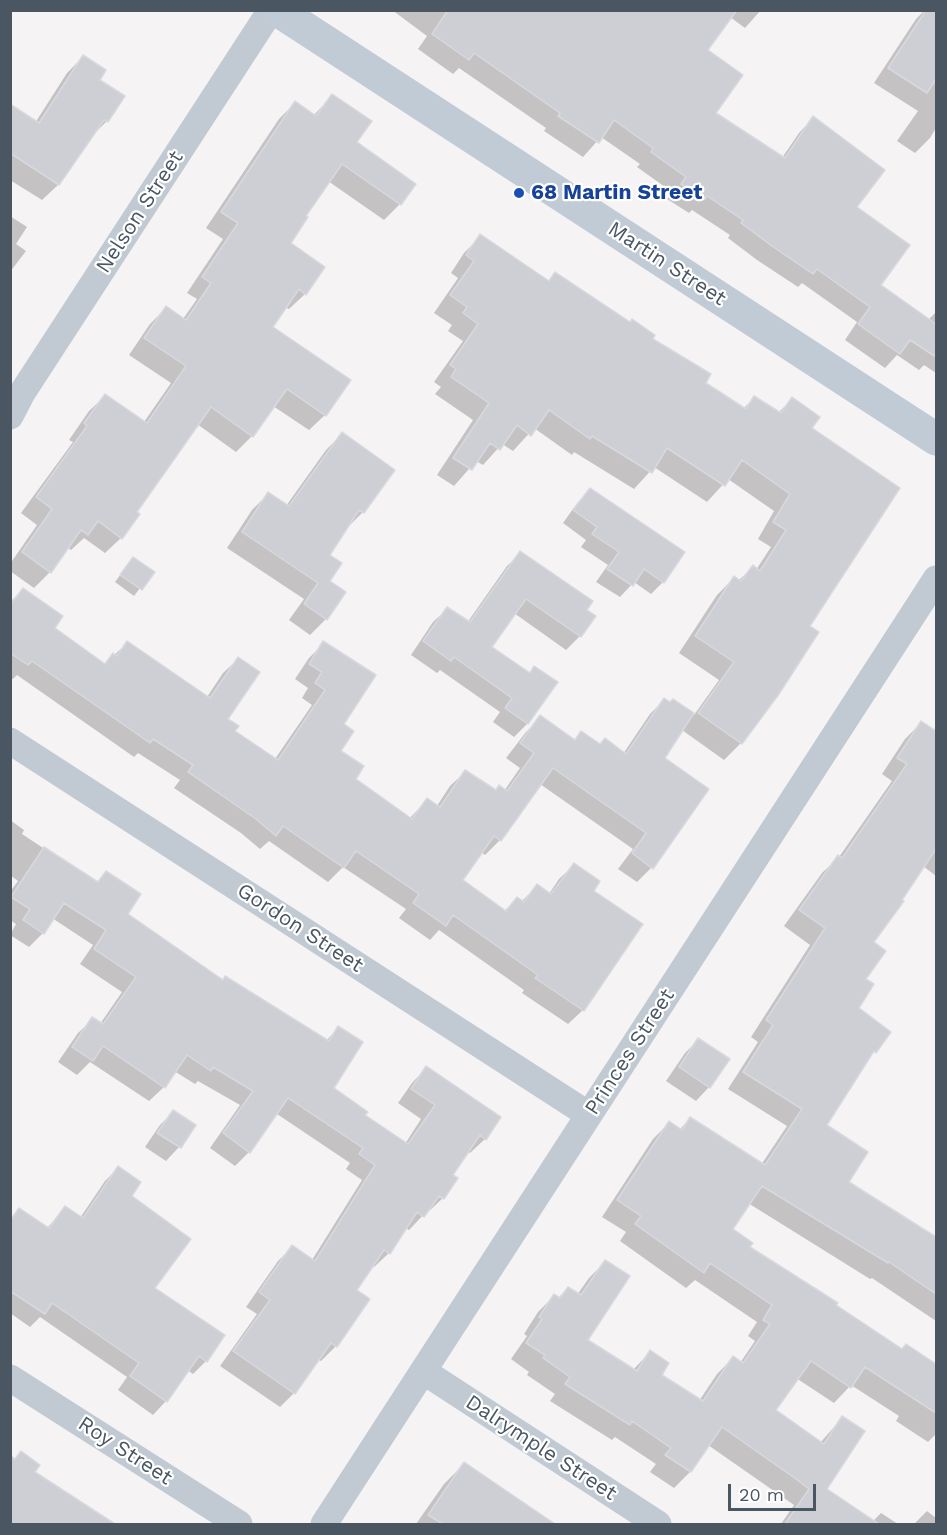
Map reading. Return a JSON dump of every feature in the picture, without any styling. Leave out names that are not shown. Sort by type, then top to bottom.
[{"type":"street","name":"Nelson Street","points":[[10,416],[22,393],[271,10]]},
{"type":"street","name":"Martin Street","points":[[277,10],[936,439]]},
{"type":"street","name":"Princes Street","points":[[324,1524],[936,579]]},
{"type":"street","name":"Gordon Street","points":[[10,741],[589,1115]]},
{"type":"street","name":"Dalrymple Street","points":[[423,1371],[658,1524]]},
{"type":"street","name":"Roy Street","points":[[10,1378],[239,1524]]},
{"type":"building","points":[[448,10],[737,10],[708,50],[743,75],[716,113],[785,158],[813,116],[885,170],[857,207],[910,245],[881,285],[936,324],[936,357],[910,340],[900,354],[858,324],[870,307],[817,269],[813,274],[741,223],[743,220],[707,196],[705,199],[681,184],[686,177],[651,152],[653,148],[614,120],[599,143],[558,116],[560,113],[474,53],[469,60],[432,34]]},
{"type":"building","points":[[926,10],[936,10],[936,79],[927,93],[888,68]]},
{"type":"building","points":[[83,55],[106,70],[100,80],[125,96],[108,122],[104,120],[59,185],[10,153],[10,104],[39,123]]},
{"type":"building","points":[[332,94],[372,121],[357,142],[416,184],[401,205],[342,164],[306,216],[308,217],[291,243],[325,267],[306,295],[299,289],[273,327],[351,380],[326,416],[287,389],[253,437],[211,407],[137,512],[140,514],[122,539],[98,521],[88,535],[81,530],[51,573],[22,552],[52,509],[36,497],[87,426],[84,423],[105,394],[147,423],[186,366],[144,338],[166,306],[186,320],[211,283],[202,277],[238,223],[221,212],[295,101],[316,116]]},
{"type":"building","points":[[480,234],[549,281],[555,272],[630,322],[632,319],[655,335],[653,339],[711,374],[706,383],[746,409],[754,396],[781,413],[792,397],[820,417],[812,428],[900,488],[810,626],[819,632],[779,694],[742,744],[698,713],[734,662],[695,636],[734,576],[741,581],[753,565],[760,571],[786,530],[773,522],[790,494],[742,460],[725,486],[667,448],[652,473],[592,436],[590,439],[549,410],[531,436],[517,425],[500,450],[490,443],[472,470],[453,458],[489,403],[451,377],[456,369],[450,365],[478,324],[463,313],[467,307],[450,295],[474,261],[466,255]]},
{"type":"building","points":[[342,432],[395,470],[364,513],[359,510],[330,555],[342,563],[330,581],[346,592],[327,620],[304,604],[318,583],[242,532],[268,492],[289,506]]},
{"type":"building","points":[[590,488],[685,552],[664,583],[644,569],[633,586],[607,569],[619,552],[592,534],[597,527],[573,510]]},
{"type":"building","points":[[520,551],[593,601],[587,610],[596,616],[581,637],[526,599],[492,647],[530,673],[534,666],[558,682],[528,724],[505,708],[512,698],[454,657],[451,661],[423,641],[447,607],[470,622]]},
{"type":"building","points":[[133,557],[155,572],[142,590],[120,575]]},
{"type":"building","points":[[23,588],[63,616],[55,628],[105,664],[113,653],[117,656],[127,641],[210,698],[238,657],[260,672],[228,719],[239,726],[235,731],[278,760],[325,690],[315,683],[322,672],[309,664],[323,641],[376,675],[344,724],[354,731],[341,751],[364,766],[356,779],[412,819],[427,798],[440,807],[465,770],[496,790],[499,785],[507,791],[534,753],[520,743],[540,715],[575,740],[581,731],[600,744],[605,738],[626,754],[664,698],[670,702],[673,699],[694,713],[665,758],[709,789],[653,869],[632,853],[646,833],[553,768],[501,841],[494,836],[463,880],[506,911],[517,897],[524,902],[537,884],[551,894],[574,863],[600,881],[594,891],[643,924],[584,1011],[535,978],[538,975],[453,915],[446,926],[413,903],[419,894],[356,851],[344,868],[283,826],[276,836],[256,819],[188,772],[193,765],[153,739],[150,743],[32,661],[28,665],[10,653],[10,605]]},
{"type":"building","points":[[921,721],[936,731],[936,849],[902,900],[904,901],[874,942],[886,951],[866,979],[874,984],[859,1008],[891,1032],[876,1053],[874,1051],[827,1125],[868,1152],[849,1182],[936,1237],[936,1294],[889,1262],[762,1186],[733,1229],[753,1243],[750,1247],[838,1303],[836,1305],[902,1349],[906,1344],[936,1364],[936,1413],[865,1367],[851,1388],[811,1361],[776,1410],[824,1444],[842,1416],[865,1431],[827,1489],[879,1524],[785,1524],[809,1489],[722,1427],[691,1472],[665,1455],[671,1448],[632,1421],[630,1425],[565,1384],[570,1377],[543,1358],[545,1355],[526,1343],[542,1319],[539,1317],[554,1294],[560,1298],[568,1287],[581,1295],[605,1260],[630,1276],[588,1340],[637,1371],[650,1350],[669,1363],[662,1375],[703,1401],[733,1356],[743,1363],[770,1324],[763,1320],[772,1305],[710,1263],[704,1273],[635,1224],[641,1216],[617,1200],[669,1121],[682,1130],[690,1117],[765,1165],[802,1109],[743,1072],[773,1025],[766,1020],[825,928],[799,910],[838,855],[842,858],[907,764],[897,758]]},
{"type":"building","points":[[44,847],[98,882],[106,871],[141,894],[128,914],[223,980],[225,976],[329,1041],[338,1026],[363,1042],[334,1088],[368,1112],[365,1115],[408,1144],[435,1105],[411,1089],[426,1066],[501,1117],[486,1140],[480,1135],[453,1175],[458,1178],[444,1199],[439,1196],[424,1217],[417,1212],[390,1254],[384,1250],[357,1290],[370,1299],[337,1347],[331,1343],[295,1394],[233,1351],[270,1300],[259,1292],[292,1245],[315,1261],[375,1165],[359,1154],[363,1148],[288,1098],[250,1153],[223,1133],[253,1091],[213,1067],[211,1071],[187,1055],[165,1088],[103,1046],[93,1061],[72,1047],[92,1017],[103,1024],[136,977],[94,949],[106,930],[64,903],[44,934],[23,920],[30,909],[11,897]]},
{"type":"building","points":[[698,1038],[730,1059],[710,1088],[679,1067]]},
{"type":"building","points":[[173,1110],[196,1125],[181,1148],[157,1133]]},
{"type":"building","points":[[118,1166],[141,1182],[132,1196],[191,1239],[155,1288],[225,1335],[207,1362],[199,1356],[167,1402],[130,1376],[139,1363],[52,1303],[45,1314],[10,1291],[10,1221],[19,1208],[49,1228],[65,1206],[83,1218]]},
{"type":"building","points":[[21,1451],[40,1465],[35,1472],[115,1524],[10,1524],[10,1455],[15,1459]]},
{"type":"building","points":[[464,1462],[555,1524],[443,1524],[428,1515]]},
{"type":"place","name":"68 Martin Street","points":[[519,193]]}]
